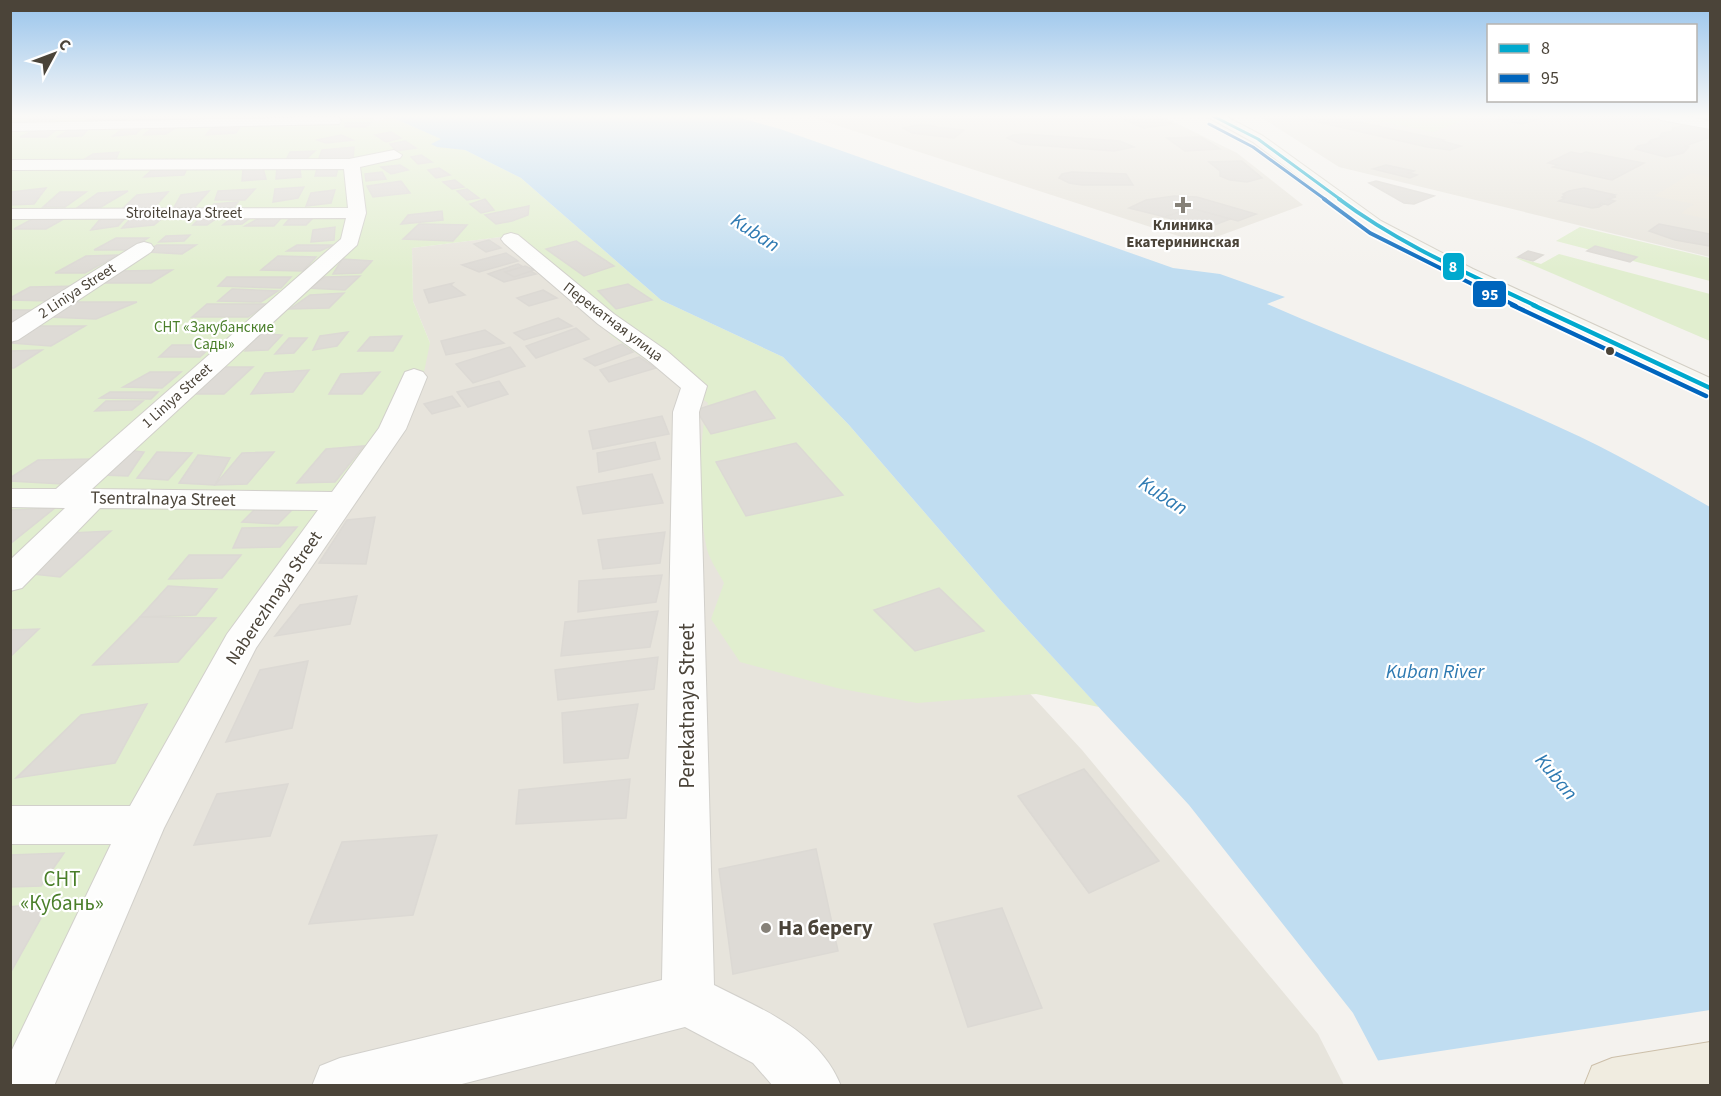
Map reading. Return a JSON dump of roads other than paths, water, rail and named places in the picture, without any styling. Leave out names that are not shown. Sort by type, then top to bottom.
[{"type":"highway","points":[[1612,1086],[1710,1070]]},
{"type":"main road","points":[[1296,167],[1374,225],[1466,273],[1710,388]]},
{"type":"main road","points":[[1320,167],[1390,216],[1454,250],[1701,362]]},
{"type":"street","points":[[352,167],[357,213]]},
{"type":"street","name":"Stroitelnaya Street","points":[[10,214],[357,213]]},
{"type":"street","name":"1 Liniya Street","points":[[10,580],[78,498],[350,241],[357,213]]},
{"type":"street","name":"Perekatnaya Street","points":[[511,239],[606,319],[658,356],[694,386],[686,412],[688,1000]]},
{"type":"street","name":"2 Liniya Street","points":[[10,335],[144,248]]},
{"type":"street","name":"Naberezhnaya Street","points":[[25,1086],[143,826],[240,643],[328,501],[392,429],[414,377]]},
{"type":"street","name":"Tsentralnaya Street","points":[[10,498],[328,501]]},
{"type":"street","points":[[10,825],[143,826]]},
{"type":"street","points":[[339,1086],[688,1000],[772,1044],[813,1086]]},
{"type":"water","name":"Kuban River","points":[[499,167],[888,167],[1173,268],[1220,274],[1285,297],[1267,304],[1561,428],[1618,456],[1710,507],[1710,1085],[1391,1085],[1353,1013],[1189,805],[1002,602],[849,425],[783,357],[661,300],[521,178]]},
{"type":"place","name":"Клиника Екатерининская","points":[[1183,205]]},
{"type":"place","name":"На берегу","points":[[766,928]]},
{"type":"water label","name":"Kuban","points":[[755,233]]},
{"type":"water label","name":"Kuban","points":[[1163,496]]},
{"type":"water label","name":"Kuban","points":[[1556,777]]},
{"type":"park label","name":"СНТ «Закубанские Сады»","points":[[214,336]]},
{"type":"park label","name":"СНТ «Кубань»","points":[[62,891]]}]
